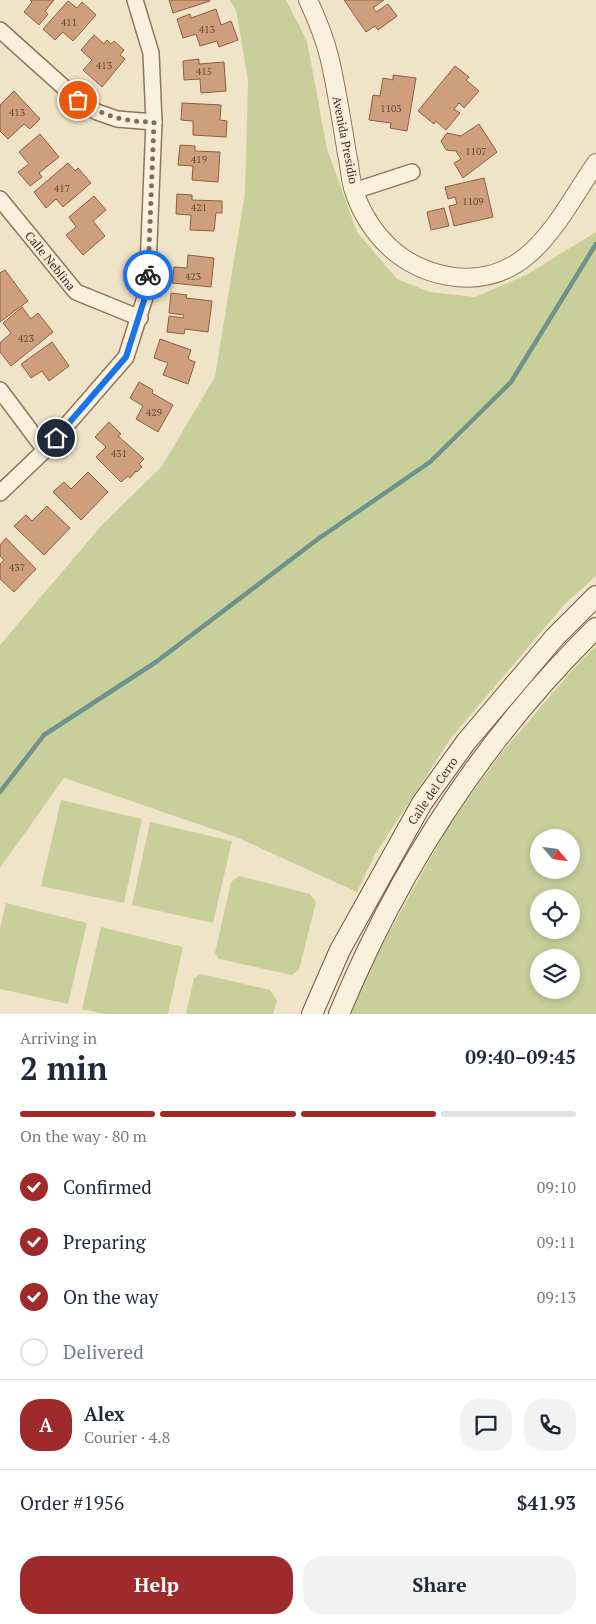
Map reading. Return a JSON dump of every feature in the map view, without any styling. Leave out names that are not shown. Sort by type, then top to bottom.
[{"type":"main road","name":"Calle del Cerro","points":[[312,1014],[340,950],[422,803],[472,734],[555,637],[596,596]]},
{"type":"main road","name":"Calle del Cerro","points":[[339,1014],[363,956],[440,816],[491,744],[596,628]]},
{"type":"street","points":[[0,493],[45,450],[126,357],[140,318],[147,291],[154,122],[151,53],[135,0]]},
{"type":"street","name":"Avenida Presidio","points":[[308,0],[318,21],[330,59],[354,191],[371,224],[393,252],[427,272],[467,279],[504,271],[539,247],[596,163]]},
{"type":"street","points":[[0,30],[78,100],[97,112],[117,119],[154,122]]},
{"type":"street","points":[[354,191],[412,172]]},
{"type":"street","name":"Calle Neblina","points":[[0,198],[76,292],[140,318]]},
{"type":"street","points":[[0,390],[45,450]]},
{"type":"green space","points":[[230,0],[286,0],[307,41],[327,149],[357,232],[397,279],[430,292],[475,297],[526,275],[596,232],[596,576],[564,605],[451,738],[374,856],[357,892],[236,837],[64,778],[0,868],[0,645],[102,525],[162,466],[215,377],[245,193],[248,81],[236,10]]},
{"type":"green space","points":[[596,646],[596,1014],[351,1014],[366,974],[449,825],[500,755],[574,668]]},
{"type":"green space","points":[[61,800],[142,819],[124,903],[41,886]]},
{"type":"green space","points":[[150,822],[232,841],[213,923],[132,905]]},
{"type":"green space","points":[[239,876],[310,894],[316,902],[299,970],[292,975],[219,959],[215,953],[231,882]]},
{"type":"green space","points":[[6,903],[87,923],[68,1004],[0,989],[0,928]]},
{"type":"green space","points":[[101,927],[183,947],[168,1014],[104,1014],[82,1009]]},
{"type":"green space","points":[[201,974],[270,990],[277,1001],[273,1014],[186,1014],[194,978]]},
{"type":"building","points":[[30,0],[54,0],[45,11],[48,14],[39,25],[24,12],[32,2]]},
{"type":"building","points":[[169,0],[210,0],[210,1],[173,13]]},
{"type":"building","points":[[344,0],[384,0],[373,8],[376,12],[388,4],[397,16],[378,30],[375,26],[366,32]]},
{"type":"building","points":[[68,1],[77,8],[82,2],[96,15],[73,41],[63,32],[55,40],[43,29]]},
{"type":"building","points":[[216,9],[221,25],[231,21],[238,40],[219,47],[217,41],[200,46],[196,34],[183,38],[177,19],[190,14],[191,18]]},
{"type":"building","points":[[94,35],[104,44],[107,40],[111,44],[114,41],[124,50],[120,55],[125,59],[102,87],[83,70],[92,60],[81,50]]},
{"type":"building","points":[[199,59],[199,64],[224,62],[226,91],[201,93],[200,79],[184,80],[183,61]]},
{"type":"building","points":[[455,66],[469,77],[466,80],[479,91],[464,108],[459,103],[454,109],[460,113],[446,130],[436,121],[434,124],[418,111]]},
{"type":"building","points":[[393,75],[416,78],[407,131],[390,128],[391,123],[369,120],[373,95],[380,96],[383,78],[393,80]]},
{"type":"building","points":[[14,91],[40,119],[30,129],[24,124],[8,139],[0,131],[0,105]]},
{"type":"building","points":[[182,103],[221,105],[220,120],[227,121],[226,137],[193,135],[193,121],[181,120]]},
{"type":"building","points":[[479,124],[497,152],[463,178],[454,163],[461,159],[456,151],[446,150],[441,141],[447,133],[461,136]]},
{"type":"building","points":[[40,134],[59,157],[39,173],[42,177],[30,186],[18,172],[29,164],[19,152]]},
{"type":"building","points":[[180,145],[195,146],[195,151],[220,152],[218,182],[192,180],[193,166],[178,165]]},
{"type":"building","points":[[68,163],[75,171],[78,168],[91,183],[63,207],[56,199],[46,208],[34,192]]},
{"type":"building","points":[[484,178],[493,217],[454,226],[449,206],[457,204],[455,197],[448,199],[445,187]]},
{"type":"building","points":[[177,194],[192,195],[192,200],[222,201],[222,213],[216,213],[214,231],[190,230],[191,215],[176,214]]},
{"type":"building","points":[[94,196],[106,210],[93,221],[105,236],[83,255],[66,235],[76,227],[69,217]]},
{"type":"building","points":[[444,208],[449,226],[431,230],[427,212]]},
{"type":"building","points":[[188,255],[214,258],[211,287],[172,283],[174,267],[187,268]]},
{"type":"building","points":[[5,270],[28,301],[0,322],[0,273]]},
{"type":"building","points":[[171,293],[187,295],[186,298],[212,301],[208,332],[185,329],[184,334],[167,332],[169,316],[183,318],[184,315],[169,313]]},
{"type":"building","points":[[22,307],[31,319],[38,313],[53,332],[11,366],[0,352],[0,343],[11,333],[3,323]]},
{"type":"building","points":[[160,339],[191,350],[188,359],[195,362],[188,384],[163,375],[168,363],[154,358]]},
{"type":"building","points":[[52,342],[69,366],[49,381],[42,371],[31,378],[21,364]]},
{"type":"building","points":[[139,382],[153,390],[152,393],[173,405],[158,432],[136,419],[143,406],[130,398]]},
{"type":"building","points":[[109,422],[121,434],[118,436],[144,459],[139,464],[142,467],[137,472],[121,482],[96,457],[106,447],[95,437]]},
{"type":"building","points":[[88,472],[108,492],[81,520],[53,492],[64,482],[71,489]]},
{"type":"building","points":[[47,506],[70,528],[44,555],[14,526],[26,515],[32,521]]},
{"type":"building","points":[[6,538],[36,569],[14,592],[0,579],[0,564],[4,560],[0,556],[0,545]]},
{"type":"waterway","points":[[0,792],[44,735],[156,662],[318,539],[430,462],[511,382],[596,244]]},
{"type":"way so far","points":[[78,100],[97,112],[117,119],[154,122],[148,275]]},
{"type":"route","points":[[56,438],[99,391],[126,357],[140,318],[147,291],[148,275]]}]
